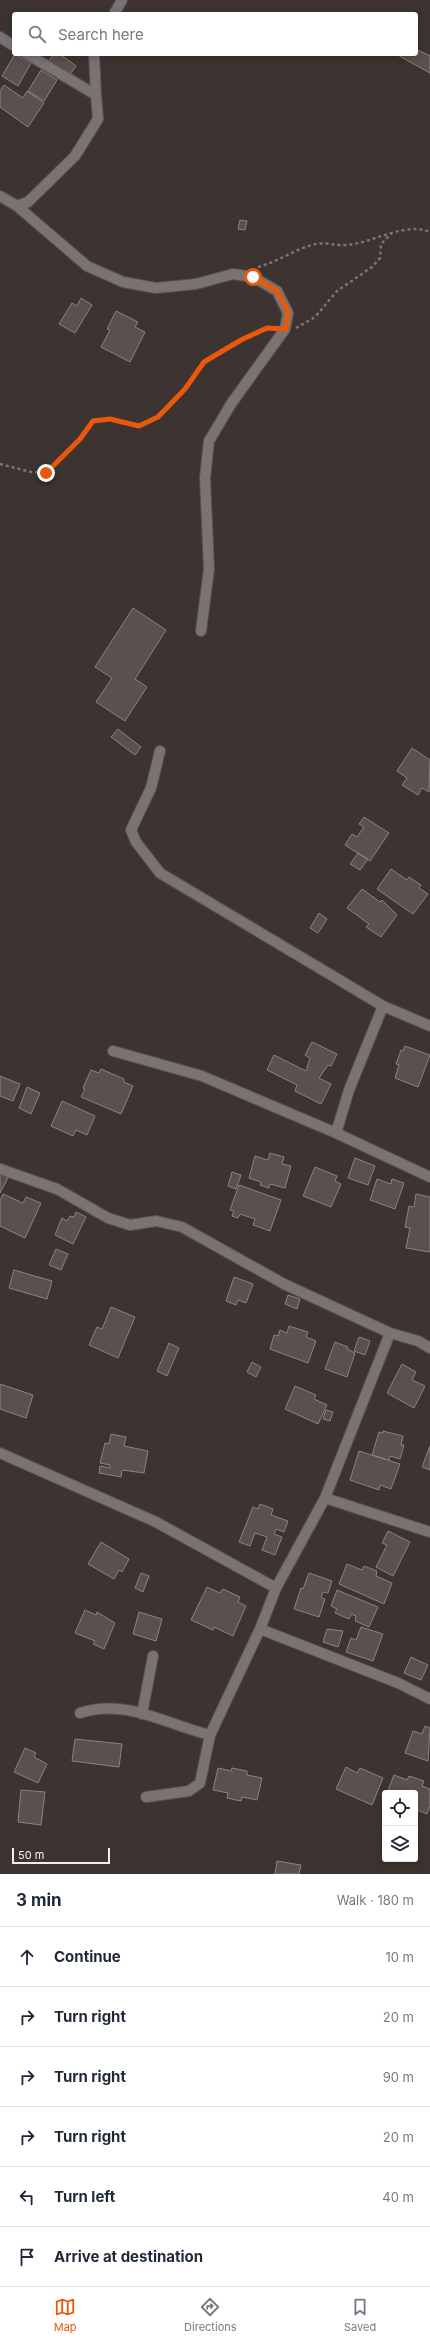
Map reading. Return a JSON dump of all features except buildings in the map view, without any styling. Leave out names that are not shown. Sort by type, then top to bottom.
[{"type":"street","points":[[115,12],[122,0]]},
{"type":"street","points":[[0,37],[12,45]]},
{"type":"street","points":[[29,56],[96,95]]},
{"type":"street","points":[[17,206],[28,202],[75,156],[98,119],[94,56]]},
{"type":"street","points":[[0,196],[17,206],[87,266],[123,282],[156,288],[196,284],[233,274],[253,277],[277,291],[288,312],[286,329],[231,404],[209,441],[205,478],[210,569],[202,631]]},
{"type":"street","points":[[160,752],[151,788],[131,830],[136,842],[160,873],[384,1006],[430,1026]]},
{"type":"street","points":[[336,1133],[349,1090],[384,1006]]},
{"type":"street","points":[[114,1051],[202,1076],[336,1133],[430,1177]]},
{"type":"street","points":[[0,1169],[57,1189],[108,1218],[130,1224],[156,1221],[182,1227],[284,1284],[390,1333],[418,1341],[430,1348]]},
{"type":"street","points":[[146,1797],[189,1791],[200,1783],[210,1735],[260,1629],[276,1588],[324,1498],[390,1333]]},
{"type":"street","points":[[0,1453],[156,1522],[276,1588]]},
{"type":"street","points":[[324,1498],[430,1532]]},
{"type":"street","points":[[260,1629],[398,1683],[430,1699]]},
{"type":"street","points":[[142,1714],[153,1656]]},
{"type":"street","points":[[80,1713],[93,1709],[122,1708],[210,1735]]},
{"type":"path","points":[[254,268],[313,244],[329,243],[346,245],[392,233],[424,229],[430,232]]},
{"type":"path","points":[[0,464],[31,472],[46,473],[80,439],[93,421],[110,419],[139,426],[158,417],[185,389],[204,362],[241,340],[267,328],[297,328],[315,317],[337,291],[372,267],[380,258],[381,244],[392,233]]},
{"type":"route","points":[[46,473],[58,464],[80,439],[93,421],[110,419],[139,426],[158,417],[185,389],[204,362],[241,340],[267,328],[286,329],[288,312],[277,291],[253,277]]}]
